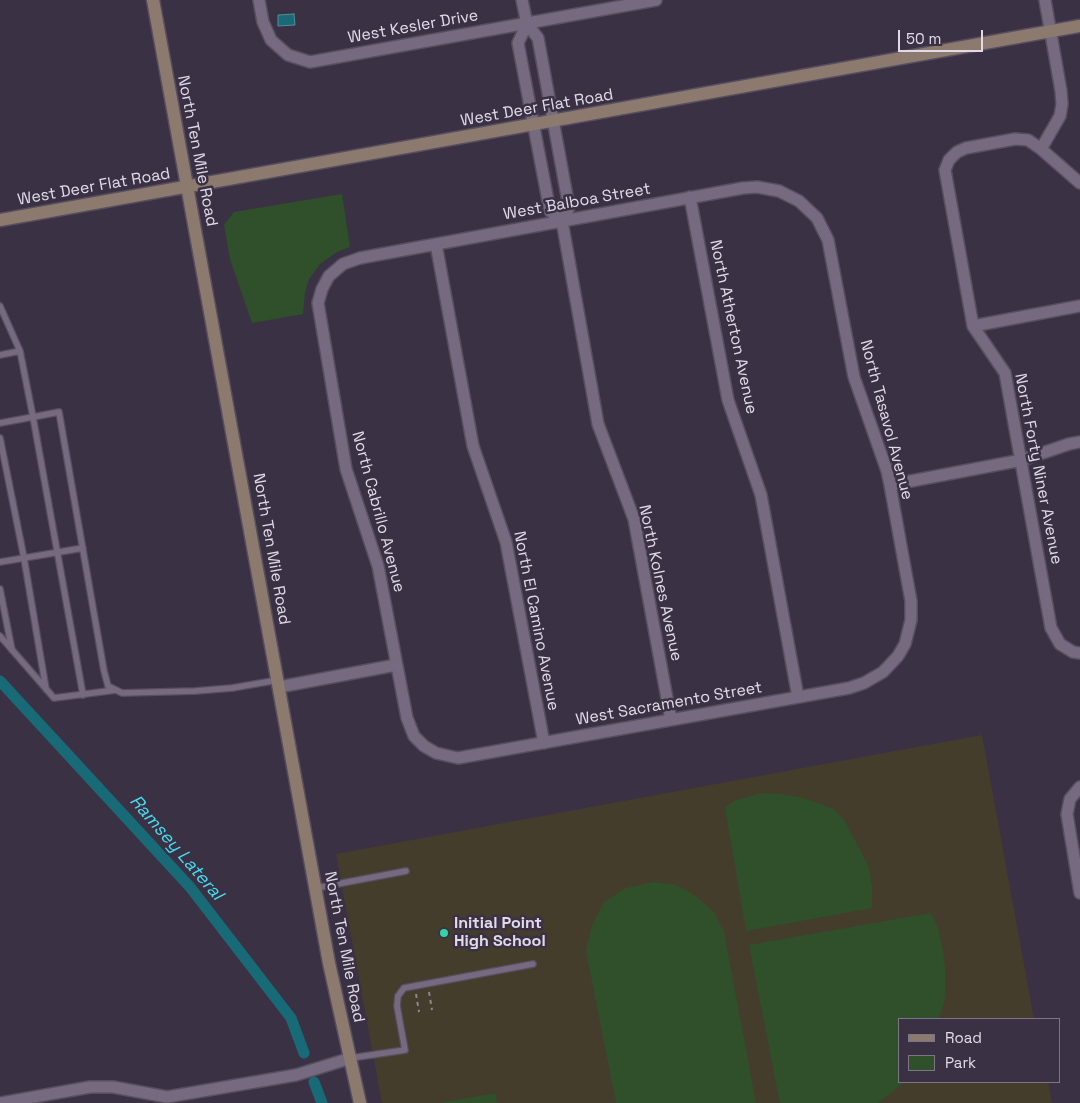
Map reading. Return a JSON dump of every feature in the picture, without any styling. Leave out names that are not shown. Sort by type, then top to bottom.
[{"type":"main road","name":"North Ten Mile Road","points":[[153,0],[329,963],[360,1103]]},
{"type":"main road","name":"West Deer Flat Road","points":[[0,220],[1080,26]]},
{"type":"street","name":"West Kesler Drive","points":[[259,0],[263,22],[271,40],[288,55],[310,62],[655,0]]},
{"type":"street","name":"North Kolnes Avenue","points":[[522,0],[527,24],[538,38],[554,121],[569,207],[562,221],[598,424],[634,518],[671,720]]},
{"type":"street","points":[[1045,0],[1062,91],[1062,104],[1060,116],[1041,149],[1080,183]]},
{"type":"street","name":"North Kolnes Avenue","points":[[527,24],[518,43],[550,211],[562,221]]},
{"type":"street","name":"North Forty Niner Avenue","points":[[1041,149],[1028,140],[1014,139],[966,148],[956,152],[948,160],[945,170],[972,326],[1006,373],[1051,628],[1060,644],[1073,652],[1080,653]]},
{"type":"street","name":"West Balboa Street","points":[[360,258],[743,188],[757,187],[778,191],[798,201]]},
{"type":"street","name":"North Atherton Avenue","points":[[690,197],[728,400],[761,495],[798,697]]},
{"type":"street","name":"North Tasavol Avenue","points":[[798,201],[816,218],[828,240],[854,377],[887,471],[911,601],[911,620],[904,644],[898,656]]},
{"type":"street","name":"North El Camino Avenue","points":[[436,244],[473,446],[506,542],[544,743]]},
{"type":"street","name":"North Cabrillo Avenue","points":[[360,258],[343,264],[329,276],[322,289],[318,303],[346,469],[378,566],[407,718],[414,736],[424,746],[436,753]]},
{"type":"street","points":[[972,326],[1080,306]]},
{"type":"street","points":[[890,485],[1022,460],[1080,442]]},
{"type":"street","name":"West Sacramento Street","points":[[436,753],[458,758],[850,688],[864,683],[883,672],[898,656]]},
{"type":"street","points":[[278,683],[396,665]]},
{"type":"street","points":[[1080,787],[1070,799],[1067,814],[1080,894]]},
{"type":"street","points":[[0,1103],[90,1087],[113,1087],[167,1097],[296,1075],[351,1058]]},
{"type":"lane","points":[[0,306],[20,351],[83,695]]},
{"type":"lane","points":[[0,355],[20,351]]},
{"type":"lane","points":[[0,423],[59,412],[108,686],[122,693],[195,691],[278,683]]},
{"type":"lane","points":[[0,438],[24,558],[46,689]]},
{"type":"lane","points":[[0,562],[82,548]]},
{"type":"lane","points":[[0,589],[12,650]]},
{"type":"lane","points":[[0,636],[54,698],[116,690]]},
{"type":"lane","points":[[316,888],[406,871]]},
{"type":"lane","points":[[351,1058],[405,1050],[397,1006],[398,996],[404,988],[533,964]]},
{"type":"path","points":[[429,992],[432,1010]]},
{"type":"path","points":[[416,994],[419,1012]]},
{"type":"shaded area","points":[[982,735],[1034,1018],[898,1018],[898,1083],[1048,1083],[1052,1103],[382,1103],[336,854]]},
{"type":"green space","points":[[342,194],[350,247],[337,252],[320,264],[309,279],[305,293],[303,314],[252,323],[230,259],[224,225],[234,212]]},
{"type":"green space","points":[[762,793],[804,798],[833,809],[844,820],[868,865],[872,886],[872,908],[746,931],[725,807],[736,800]]},
{"type":"green space","points":[[653,882],[676,885],[694,895],[713,911],[724,932],[756,1103],[616,1103],[586,951],[592,926],[604,902],[626,888]]},
{"type":"green space","points":[[931,913],[938,928],[943,950],[945,998],[939,1018],[898,1018],[898,1083],[904,1083],[878,1103],[780,1103],[749,945]]},
{"type":"green space","points":[[495,1093],[497,1103],[440,1103]]},
{"type":"water","points":[[294,14],[295,25],[278,26],[278,15]]},
{"type":"waterway","name":"Ramsey Lateral","points":[[0,681],[190,887],[291,1018],[304,1053]]},
{"type":"waterway","name":"Ramsey Lateral","points":[[314,1082],[322,1103]]},
{"type":"place","name":"Initial Point High School","points":[[444,933]]}]
